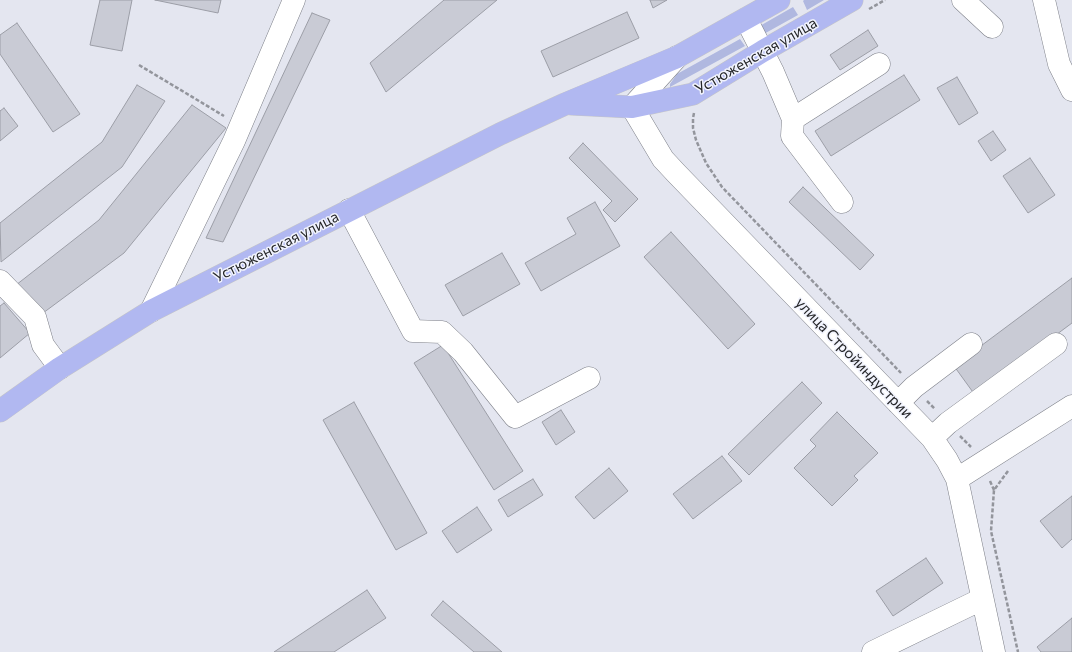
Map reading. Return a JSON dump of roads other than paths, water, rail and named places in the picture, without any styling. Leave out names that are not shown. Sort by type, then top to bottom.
[{"type":"main road","name":"Устюженская улица","points":[[0,411],[60,368],[151,311],[500,134],[565,104],[677,57],[779,0]]},
{"type":"main road","name":"Устюженская улица","points":[[565,104],[632,107],[693,94],[763,51],[858,6]]},
{"type":"street","points":[[151,311],[240,126],[294,0]]},
{"type":"street","points":[[963,0],[992,27]]},
{"type":"street","points":[[1044,0],[1060,64],[1072,90]]},
{"type":"street","points":[[746,19],[763,51],[793,119],[792,136],[842,202]]},
{"type":"street","name":"Устюженская улица","points":[[632,107],[677,57]]},
{"type":"street","points":[[793,119],[879,64]]},
{"type":"street","name":"улица Стройиндустрии","points":[[632,107],[663,159],[932,438],[947,460],[957,478],[982,598],[988,650]]},
{"type":"street","points":[[349,210],[413,331],[442,332],[463,352],[515,417],[589,378]]},
{"type":"street","points":[[0,281],[35,317],[43,345],[60,368]]},
{"type":"street","points":[[898,403],[914,387],[971,344]]},
{"type":"street","points":[[932,438],[948,423],[1056,344]]},
{"type":"street","points":[[957,478],[1072,406]]},
{"type":"street","points":[[874,652],[982,598]]}]
